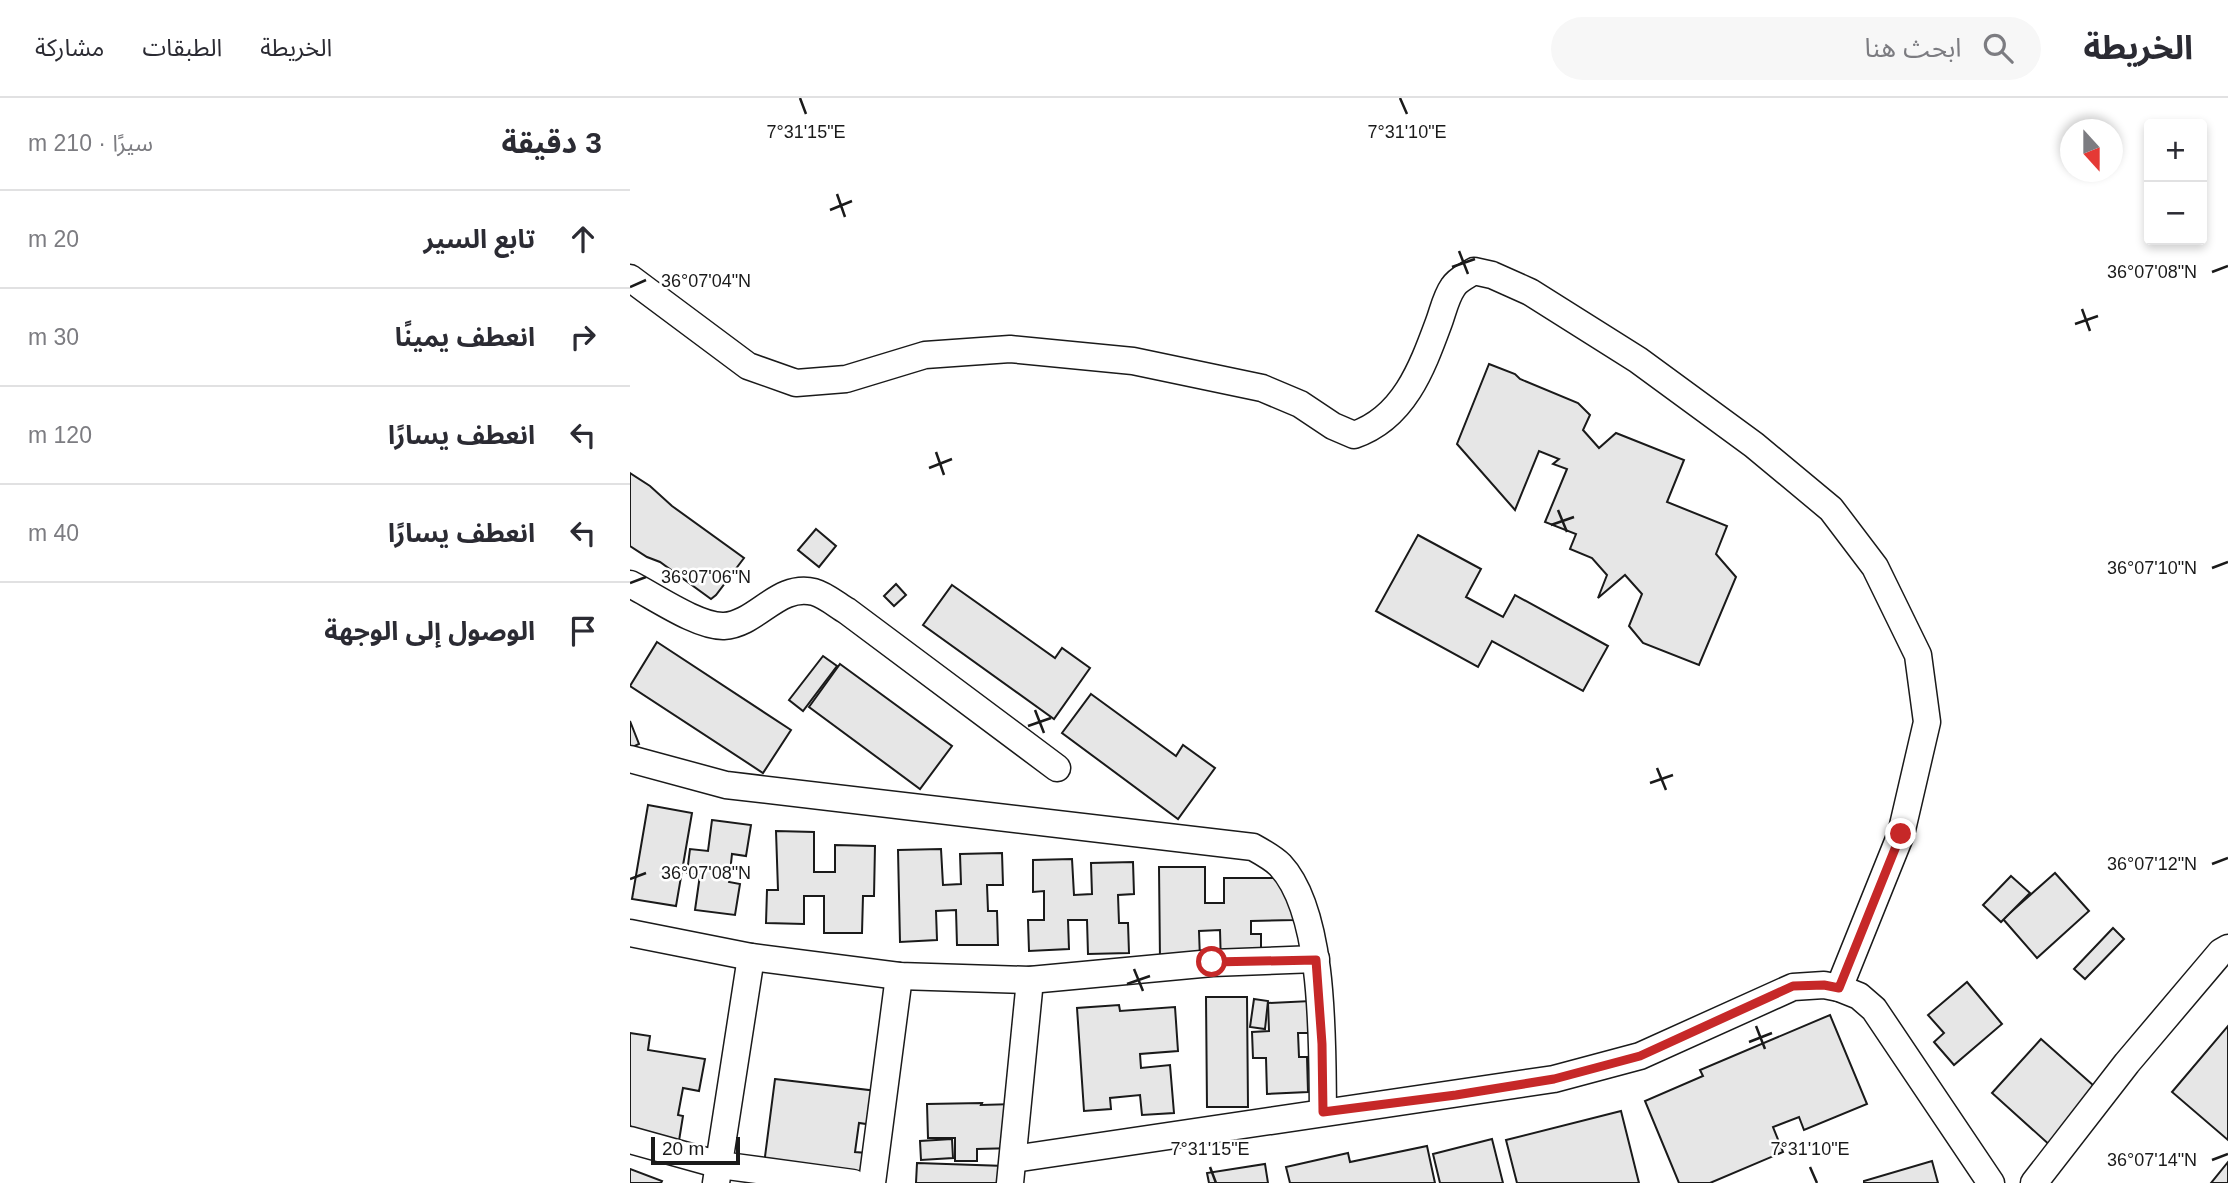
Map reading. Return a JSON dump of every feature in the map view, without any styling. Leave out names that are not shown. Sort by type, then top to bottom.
[{"type":"street","points":[[630,278],[748,366],[796,383],[846,379],[925,355],[1010,349],[1133,361],[1262,388],[1300,404],[1333,426],[1354,435],[1370,430],[1394,410],[1407,393],[1423,363],[1453,285],[1474,271],[1492,275],[1530,292],[1637,360],[1754,444],[1831,509],[1875,567],[1918,655],[1927,722],[1910,800],[1901,834],[1839,988]]},
{"type":"street","points":[[630,584],[696,620],[724,626],[750,617],[776,598],[799,591],[815,592],[847,611],[1057,768]]},
{"type":"street","points":[[630,759],[726,785],[1253,847],[1280,865],[1301,898],[1316,960],[1322,1044],[1323,1112]]},
{"type":"street","points":[[630,933],[751,957],[899,976],[1030,980],[1212,962],[1316,960]]},
{"type":"street","points":[[2034,1183],[2127,1063],[2221,951],[2228,948]]},
{"type":"street","points":[[718,1174],[751,957]]},
{"type":"street","points":[[872,1183],[899,976]]},
{"type":"street","points":[[1030,980],[1012,1171],[1323,1112],[1554,1079],[1640,1056],[1793,986],[1824,985],[1859,996],[1874,1009],[1992,1183]]},
{"type":"street","points":[[630,1140],[718,1174],[853,1183]]},
{"type":"building","points":[[1489,364],[1578,403],[1590,415],[1583,430],[1599,448],[1616,433],[1684,460],[1667,502],[1727,526],[1716,554],[1736,577],[1699,665],[1643,643],[1629,626],[1642,594],[1625,575],[1598,598],[1607,575],[1592,558],[1570,549],[1576,534],[1545,522],[1567,469],[1553,464],[1559,459],[1539,451],[1515,510],[1457,444]]},
{"type":"building","points":[[630,473],[744,558],[711,599],[660,562],[630,546]]},
{"type":"building","points":[[816,529],[836,546],[819,567],[798,550]]},
{"type":"building","points":[[1418,535],[1481,569],[1466,597],[1503,617],[1515,595],[1608,646],[1583,691],[1492,641],[1478,667],[1376,611]]},
{"type":"building","points":[[896,584],[906,595],[894,606],[884,596]]},
{"type":"building","points":[[952,585],[1055,658],[1062,648],[1090,668],[1054,719],[923,625]]},
{"type":"building","points":[[657,642],[791,730],[763,773],[630,686]]},
{"type":"building","points":[[823,656],[837,666],[803,711],[789,700]]},
{"type":"building","points":[[840,664],[952,746],[920,789],[809,707]]},
{"type":"building","points":[[1091,694],[1176,756],[1183,745],[1215,768],[1178,819],[1062,733]]},
{"type":"building","points":[[630,721],[639,744],[630,748]]},
{"type":"building","points":[[648,805],[692,813],[676,906],[632,899]]},
{"type":"building","points":[[712,820],[751,825],[746,856],[732,854],[729,882],[740,884],[735,915],[695,910],[700,875],[687,873],[690,849],[708,851]]},
{"type":"building","points":[[776,831],[814,832],[814,872],[835,872],[835,845],[875,846],[874,896],[863,896],[862,933],[824,933],[824,896],[804,896],[804,924],[766,923],[767,890],[778,890]]},
{"type":"building","points":[[941,849],[943,885],[961,884],[960,854],[1002,853],[1003,885],[987,885],[988,911],[997,911],[998,945],[957,945],[956,910],[936,911],[937,940],[900,942],[898,850]]},
{"type":"building","points":[[1072,859],[1074,895],[1092,894],[1091,863],[1133,862],[1134,894],[1118,895],[1119,923],[1128,923],[1129,953],[1088,954],[1087,920],[1068,920],[1069,949],[1029,951],[1028,920],[1044,920],[1044,891],[1033,892],[1033,860]]},
{"type":"building","points":[[1159,867],[1205,867],[1205,903],[1224,903],[1224,878],[1293,878],[1294,920],[1251,921],[1251,934],[1261,934],[1261,965],[1221,966],[1220,930],[1199,931],[1200,959],[1160,960]]},
{"type":"building","points":[[2055,873],[2089,911],[2037,958],[2003,919]]},
{"type":"building","points":[[2011,876],[2030,893],[2001,922],[1983,905]]},
{"type":"building","points":[[2113,928],[2124,939],[2085,979],[2074,969]]},
{"type":"building","points":[[1967,982],[2002,1024],[1954,1065],[1934,1042],[1944,1033],[1928,1015]]},
{"type":"building","points":[[1206,997],[1247,997],[1248,1107],[1207,1107]]},
{"type":"building","points":[[1254,999],[1268,1001],[1265,1029],[1250,1027]]},
{"type":"building","points":[[1311,1001],[1313,1033],[1298,1033],[1299,1057],[1307,1057],[1308,1092],[1267,1094],[1266,1058],[1253,1058],[1252,1032],[1269,1031],[1268,1003]]},
{"type":"building","points":[[1119,1005],[1120,1011],[1175,1007],[1178,1051],[1140,1054],[1141,1068],[1170,1065],[1174,1113],[1142,1115],[1140,1095],[1110,1098],[1111,1109],[1084,1111],[1077,1008]]},
{"type":"building","points":[[1830,1015],[1867,1104],[1804,1130],[1799,1117],[1773,1127],[1783,1152],[1710,1183],[1679,1183],[1645,1101],[1703,1076],[1700,1070]]},
{"type":"building","points":[[2228,1026],[2228,1140],[2172,1092]]},
{"type":"building","points":[[630,1033],[650,1036],[648,1050],[705,1059],[699,1091],[683,1088],[678,1115],[683,1116],[678,1147],[630,1139]]},
{"type":"building","points":[[2041,1039],[2111,1101],[2062,1156],[1992,1093]]},
{"type":"building","points":[[775,1079],[877,1091],[873,1125],[859,1123],[855,1152],[867,1153],[863,1183],[763,1172]]},
{"type":"building","points":[[982,1103],[981,1105],[1015,1104],[1016,1148],[977,1149],[977,1161],[955,1161],[955,1138],[928,1138],[927,1104]]},
{"type":"building","points":[[1621,1111],[1639,1183],[1517,1183],[1506,1140]]},
{"type":"building","points":[[952,1139],[953,1158],[921,1160],[920,1141]]},
{"type":"building","points":[[1492,1139],[1503,1183],[1440,1183],[1433,1154]]},
{"type":"building","points":[[1427,1146],[1435,1183],[1290,1183],[1286,1167],[1348,1153],[1350,1162]]},
{"type":"building","points":[[1932,1161],[1938,1183],[1864,1183],[1864,1181]]},
{"type":"building","points":[[2228,1162],[2228,1183],[2211,1183]]},
{"type":"building","points":[[917,1163],[1005,1166],[1005,1183],[916,1183]]},
{"type":"building","points":[[1265,1164],[1268,1183],[1209,1183],[1207,1173]]},
{"type":"building","points":[[630,1169],[662,1181],[630,1183]]},
{"type":"route","points":[[1212,962],[1316,960],[1322,1044],[1323,1112],[1554,1079],[1640,1056],[1793,986],[1824,985],[1839,988],[1901,834]]}]
